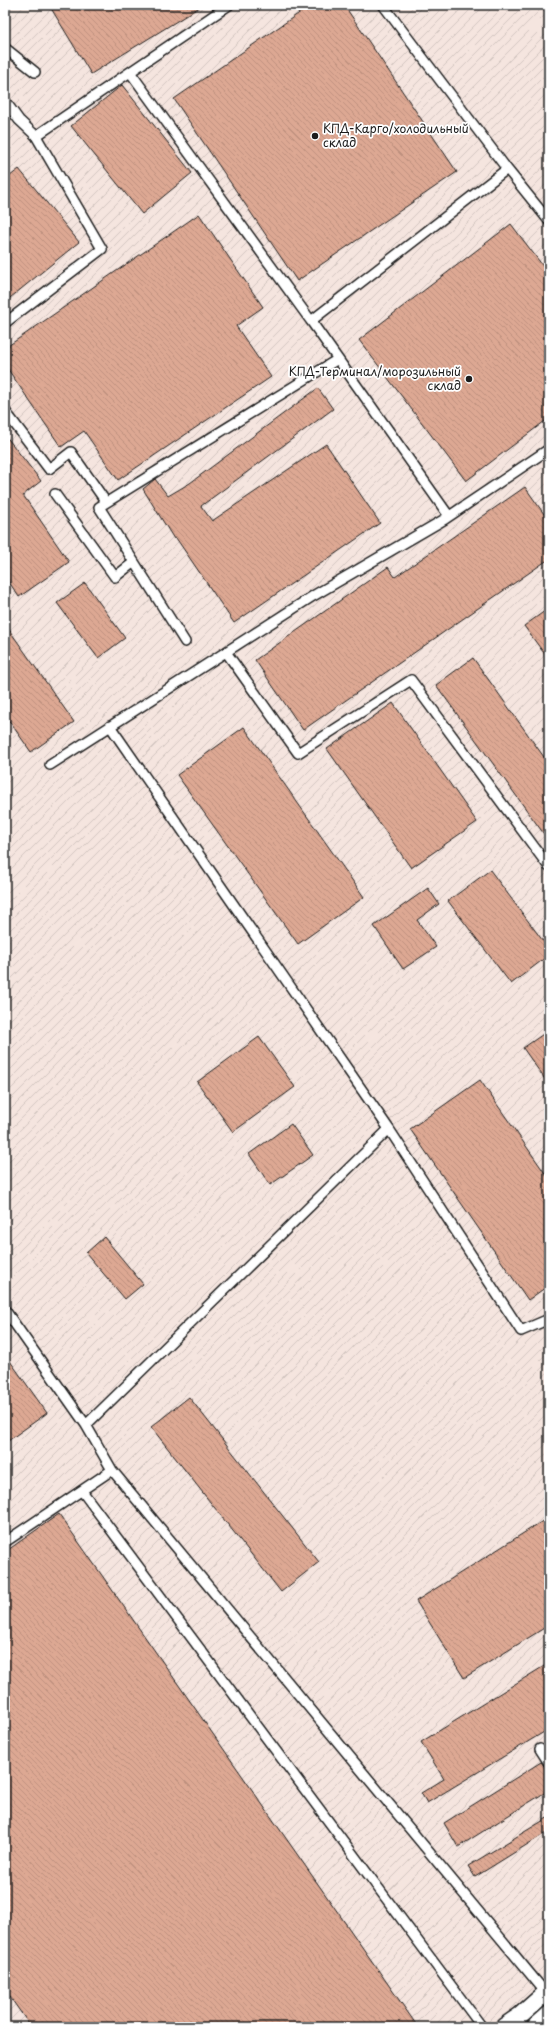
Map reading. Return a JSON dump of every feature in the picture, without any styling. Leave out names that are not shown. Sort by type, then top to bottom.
[{"type":"street","points":[[504,2027],[520,2022],[548,1992]]},
{"type":"lane","points":[[36,136],[229,5]]},
{"type":"lane","points":[[383,5],[507,169],[549,221]]},
{"type":"lane","points":[[5,48],[35,72]]},
{"type":"lane","points":[[130,72],[311,321],[449,516]]},
{"type":"lane","points":[[5,101],[19,120],[36,136],[102,249],[5,323]]},
{"type":"lane","points":[[311,321],[507,169]]},
{"type":"lane","points":[[184,642],[99,507],[338,359]]},
{"type":"lane","points":[[5,412],[49,469],[72,452],[106,502]]},
{"type":"lane","points":[[50,765],[313,596],[449,516],[549,449]]},
{"type":"lane","points":[[55,494],[115,577],[134,562]]},
{"type":"lane","points":[[226,652],[298,752],[411,680],[549,867]]},
{"type":"lane","points":[[110,726],[388,1129],[521,1331],[549,1319]]},
{"type":"lane","points":[[86,1425],[388,1129]]},
{"type":"lane","points":[[5,1310],[86,1425],[112,1470],[548,1992]]},
{"type":"lane","points":[[5,1542],[112,1470]]},
{"type":"lane","points":[[82,1491],[482,2027]]},
{"type":"lane","points":[[540,1749],[549,1763]]},
{"type":"shaded area","points":[[5,5],[549,5],[549,1995],[498,2027],[5,2027]]},
{"type":"building","points":[[49,5],[203,5],[91,74]]},
{"type":"building","name":"КПД-Карго/холодильный склад","points":[[311,5],[344,5],[457,172],[297,281],[174,99]]},
{"type":"building","points":[[122,85],[192,173],[142,214],[71,126]]},
{"type":"building","points":[[19,169],[79,242],[5,302],[5,180]]},
{"type":"building","points":[[199,214],[263,307],[236,326],[271,377],[118,480],[84,431],[61,447],[5,365],[5,348]]},
{"type":"building","name":"КПД-Терминал/морозильный склад","points":[[511,224],[549,274],[549,418],[466,481],[359,340]]},
{"type":"building","points":[[318,388],[333,409],[201,506],[212,521],[326,444],[380,523],[234,623],[176,538],[174,539],[143,489],[155,479],[168,496],[190,483]]},
{"type":"building","points":[[5,435],[41,481],[23,495],[69,562],[19,597],[5,576]]},
{"type":"building","points":[[525,487],[549,521],[549,559],[303,730],[255,660],[388,567],[395,577]]},
{"type":"building","points":[[85,583],[125,638],[98,658],[57,603]]},
{"type":"building","points":[[549,608],[549,660],[524,626]]},
{"type":"building","points":[[5,624],[74,722],[31,752],[5,715]]},
{"type":"building","points":[[473,658],[549,764],[549,841],[436,685]]},
{"type":"building","points":[[393,703],[477,822],[411,868],[327,749]]},
{"type":"building","points":[[244,727],[364,897],[298,944],[177,775]]},
{"type":"building","points":[[490,870],[549,949],[549,955],[511,984],[448,901]]},
{"type":"building","points":[[428,888],[439,904],[417,920],[436,947],[403,969],[374,926]]},
{"type":"building","points":[[549,1030],[549,1085],[523,1048]]},
{"type":"building","points":[[259,1037],[295,1087],[233,1132],[197,1082]]},
{"type":"building","points":[[480,1080],[549,1179],[549,1285],[528,1300],[410,1129]]},
{"type":"building","points":[[291,1124],[313,1155],[270,1185],[249,1154]]},
{"type":"building","points":[[104,1237],[143,1284],[125,1299],[86,1253]]},
{"type":"building","points":[[5,1354],[47,1413],[5,1443]]},
{"type":"building","points":[[189,1397],[319,1562],[281,1592],[151,1427]]},
{"type":"building","points":[[59,1514],[418,2027],[31,2027],[5,1990],[5,1552]]},
{"type":"building","points":[[549,1517],[549,1625],[464,1678],[416,1601]]},
{"type":"building","points":[[549,1663],[549,1729],[427,1803],[421,1793],[444,1779],[421,1742]]},
{"type":"building","points":[[541,1762],[549,1772],[549,1790],[458,1847],[444,1823]]},
{"type":"building","points":[[549,1817],[549,1831],[475,1877],[468,1866]]},
{"type":"place","name":"КПД-Карго/холодильный склад","points":[[315,136]]},
{"type":"place","name":"КПД-Терминал/морозильный склад","points":[[469,379]]}]
